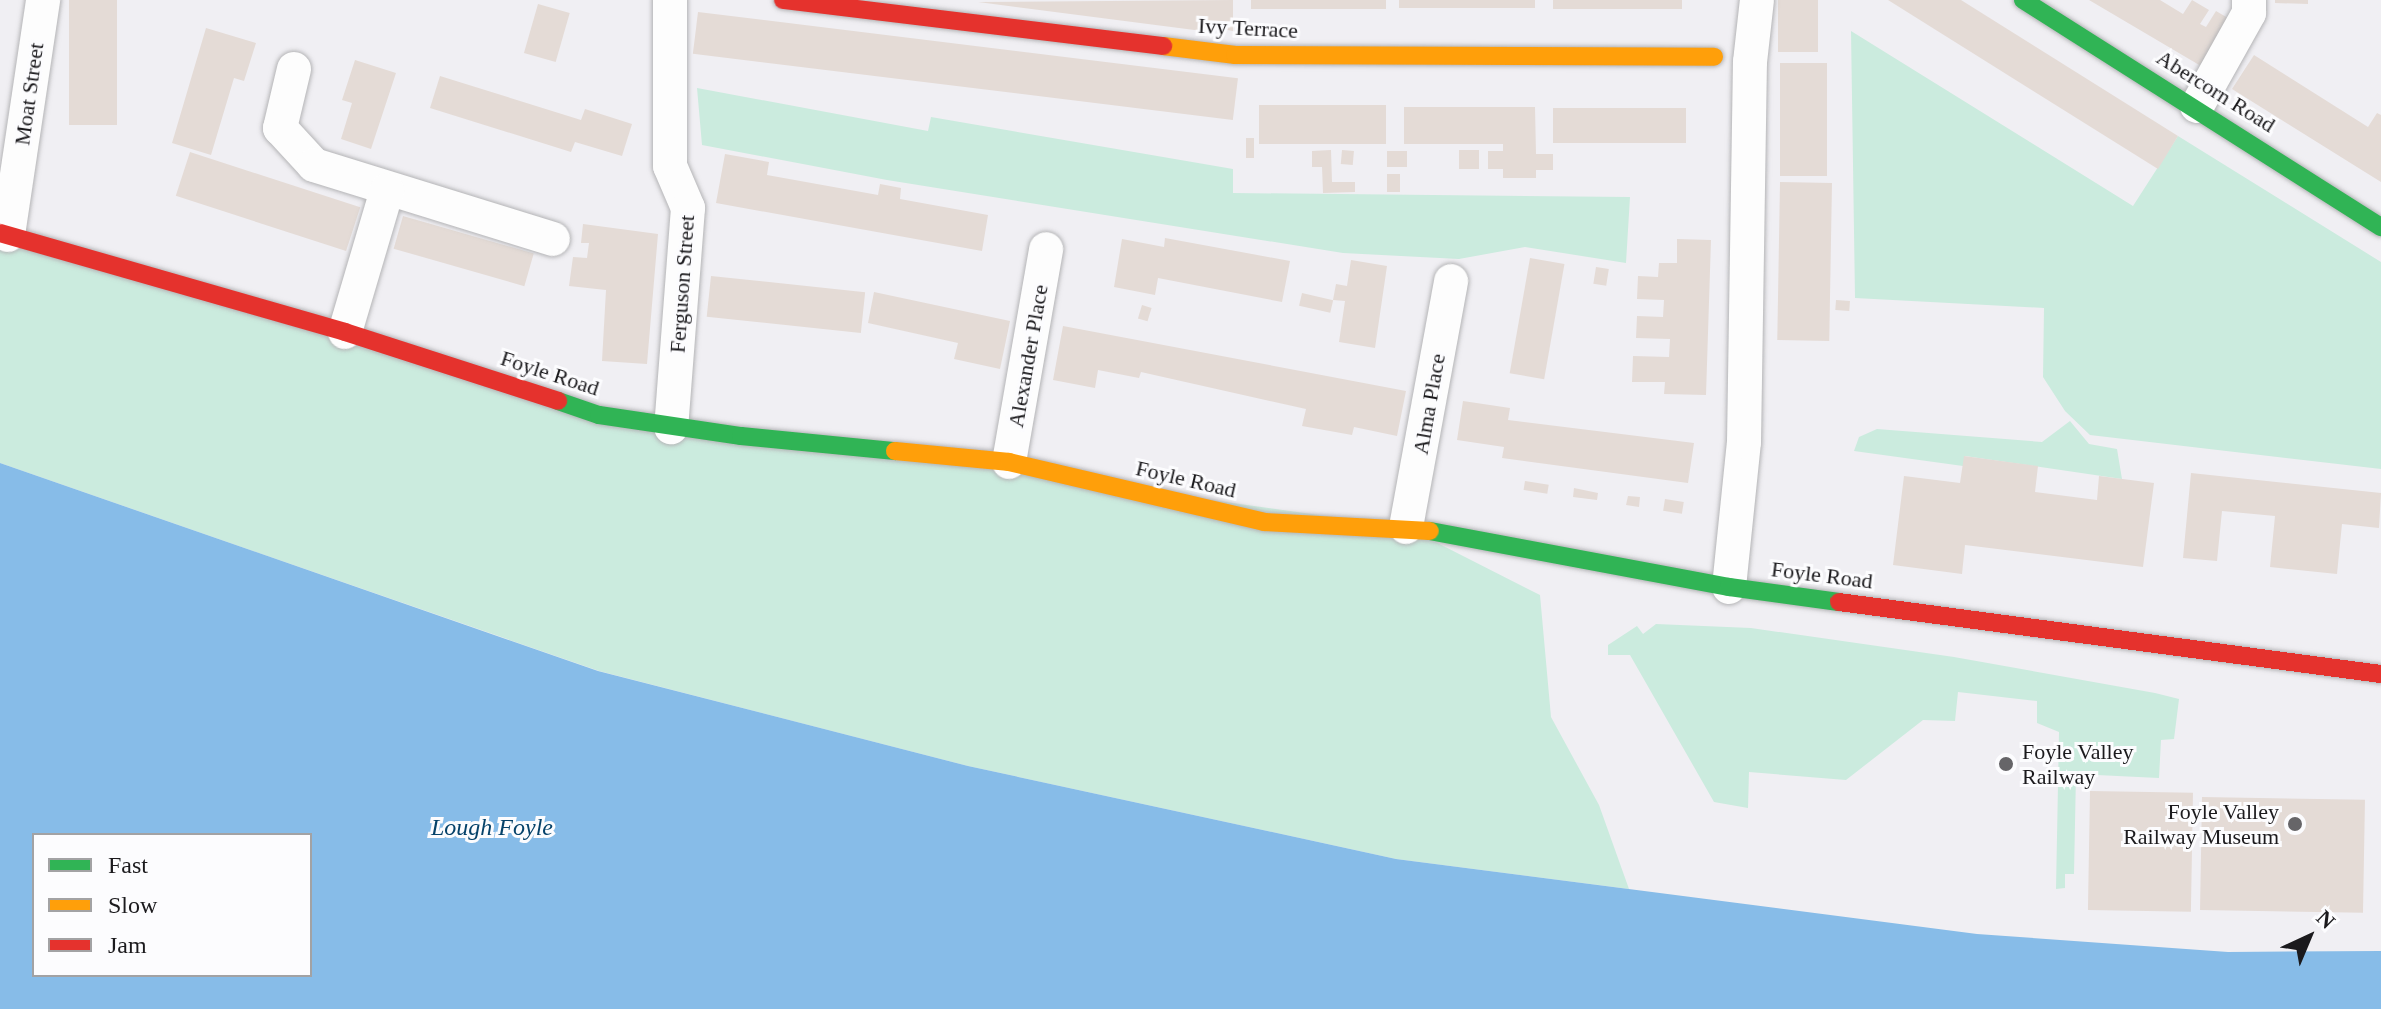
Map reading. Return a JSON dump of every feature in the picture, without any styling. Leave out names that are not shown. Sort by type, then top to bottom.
[{"type":"main road","name":"Ivy Terrace","points":[[783,0],[1235,55],[1714,57]]},
{"type":"main road","name":"Abercorn Road","points":[[2023,0],[2197,106],[2381,227]]},
{"type":"main road","name":"Foyle Road","points":[[4,234],[345,332],[599,415],[671,427],[1009,462],[1264,522],[1406,527],[1729,587],[2381,674]]},
{"type":"street","name":"Moat Street","points":[[4,234],[43,0]]},
{"type":"street","name":"Ferguson Street","points":[[670,0],[670,166],[688,208],[671,427]]},
{"type":"street","points":[[1729,587],[1744,442],[1750,62],[1757,0]]},
{"type":"street","points":[[2197,106],[2249,13],[2249,0]]},
{"type":"street","points":[[294,69],[280,128],[314,165],[553,239]]},
{"type":"street","points":[[345,332],[387,190]]},
{"type":"street","name":"Alexander Place","points":[[1009,462],[1046,249]]},
{"type":"street","name":"Alma Place","points":[[1406,527],[1451,281]]},
{"type":"green space","points":[[1851,31],[2133,206],[2178,136],[2381,262],[2381,469],[2090,435],[2065,411],[2043,377],[2044,308],[1855,298]]},
{"type":"green space","points":[[697,88],[928,131],[931,117],[1233,169],[1233,193],[1630,197],[1626,263],[1525,247],[1459,259],[1343,253],[887,180],[702,145]]},
{"type":"green space","points":[[0,233],[599,415],[1406,527],[1540,595],[1551,717],[1599,805],[1629,889],[1396,859],[968,766],[599,671],[0,463]]},
{"type":"green space","points":[[2070,421],[2089,444],[2117,449],[2122,479],[1965,456],[1963,466],[1854,451],[1859,437],[1877,429],[2042,442]]},
{"type":"green space","points":[[1656,624],[1751,628],[1954,657],[2155,693],[2179,699],[2174,739],[2161,740],[2159,778],[2076,774],[2074,874],[2065,874],[2065,888],[2056,889],[2059,732],[2037,723],[2037,701],[1958,692],[1955,721],[1923,720],[1846,780],[1749,772],[1748,808],[1714,802],[1630,655],[1608,655],[1608,645],[1637,626],[1643,634]]},
{"type":"water","name":"Lough Foyle","points":[[0,463],[598,671],[968,766],[1396,859],[1977,934],[2228,952],[2381,951],[2381,1009],[0,1009]]},
{"type":"building","points":[[69,0],[117,0],[117,125],[69,125]]},
{"type":"building","points":[[1233,0],[1233,31],[1211,27],[1210,32],[978,2]]},
{"type":"building","points":[[1251,0],[1386,0],[1386,9],[1251,9]]},
{"type":"building","points":[[1399,0],[1535,0],[1535,8],[1399,8]]},
{"type":"building","points":[[1553,0],[1682,0],[1682,9],[1553,9]]},
{"type":"building","points":[[1778,0],[1818,0],[1818,52],[1778,52]]},
{"type":"building","points":[[1888,0],[1961,0],[2178,136],[2158,169]]},
{"type":"building","points":[[2089,0],[2160,0],[2183,14],[2192,0],[2209,10],[2200,24],[2206,27],[2216,11],[2233,21],[2206,69]]},
{"type":"building","points":[[2275,0],[2308,0],[2308,4],[2275,3]]},
{"type":"building","points":[[538,4],[570,13],[556,62],[524,53]]},
{"type":"building","points":[[698,12],[1238,78],[1233,120],[693,54]]},
{"type":"building","points":[[206,28],[256,43],[244,81],[234,78],[211,155],[172,143]]},
{"type":"building","points":[[2254,55],[2368,127],[2377,113],[2381,115],[2381,182],[2232,89]]},
{"type":"building","points":[[355,60],[396,73],[371,149],[341,139],[352,103],[342,100]]},
{"type":"building","points":[[1780,63],[1827,63],[1827,176],[1780,176]]},
{"type":"building","points":[[440,76],[581,120],[585,109],[632,124],[622,156],[575,142],[571,152],[430,108]]},
{"type":"building","points":[[1259,105],[1386,105],[1386,144],[1259,144]]},
{"type":"building","points":[[1404,107],[1535,107],[1536,154],[1553,154],[1553,170],[1536,170],[1536,178],[1503,178],[1503,169],[1488,169],[1488,151],[1503,151],[1503,144],[1404,144]]},
{"type":"building","points":[[1553,108],[1686,108],[1686,143],[1553,143]]},
{"type":"building","points":[[1246,138],[1254,138],[1254,158],[1246,158]]},
{"type":"building","points":[[1331,150],[1332,182],[1355,182],[1355,192],[1323,193],[1322,167],[1312,167],[1312,151]]},
{"type":"building","points":[[1342,150],[1354,151],[1353,165],[1341,164]]},
{"type":"building","points":[[1459,150],[1479,150],[1479,169],[1459,169]]},
{"type":"building","points":[[1387,151],[1407,151],[1407,167],[1387,167]]},
{"type":"building","points":[[190,152],[360,207],[346,251],[176,196]]},
{"type":"building","points":[[725,154],[769,162],[767,175],[878,195],[880,184],[901,188],[900,199],[988,215],[982,251],[716,203]]},
{"type":"building","points":[[1387,174],[1400,174],[1400,192],[1387,192]]},
{"type":"building","points":[[1780,182],[1832,183],[1829,341],[1777,340]]},
{"type":"building","points":[[403,216],[534,253],[524,286],[394,249]]},
{"type":"building","points":[[583,224],[658,234],[647,364],[602,361],[606,290],[569,286],[573,257],[587,258],[589,243],[581,243]]},
{"type":"building","points":[[1165,238],[1290,261],[1282,302],[1158,278],[1155,295],[1114,287],[1122,239],[1164,247]]},
{"type":"building","points":[[1677,239],[1711,240],[1706,395],[1664,394],[1665,382],[1632,382],[1633,356],[1669,357],[1670,339],[1636,338],[1637,316],[1663,317],[1664,300],[1637,299],[1638,276],[1658,277],[1659,263],[1677,263]]},
{"type":"building","points":[[1530,258],[1564,264],[1544,379],[1510,373]]},
{"type":"building","points":[[1351,260],[1387,266],[1375,348],[1339,342],[1345,301],[1333,300],[1336,284],[1347,286]]},
{"type":"building","points":[[1596,267],[1609,269],[1606,286],[1593,284]]},
{"type":"building","points":[[711,276],[865,292],[861,333],[707,317]]},
{"type":"building","points":[[874,292],[1010,321],[1000,369],[954,359],[958,343],[868,323]]},
{"type":"building","points":[[1302,293],[1333,300],[1330,313],[1299,306]]},
{"type":"building","points":[[1836,300],[1850,301],[1849,311],[1835,310]]},
{"type":"building","points":[[1142,305],[1152,308],[1147,321],[1138,318]]},
{"type":"building","points":[[1063,326],[1406,391],[1397,436],[1354,427],[1352,435],[1302,426],[1306,409],[1141,372],[1139,378],[1098,370],[1095,388],[1053,380]]},
{"type":"building","points":[[1463,401],[1510,408],[1508,420],[1694,443],[1688,483],[1502,458],[1504,447],[1457,440]]},
{"type":"building","points":[[1964,456],[2038,466],[2035,492],[2097,500],[2099,476],[2154,483],[2143,567],[1965,545],[1962,574],[1893,565],[1904,476],[1960,483]]},
{"type":"building","points":[[2191,473],[2381,493],[2379,528],[2342,524],[2337,574],[2270,567],[2275,516],[2222,511],[2217,561],[2183,558]]},
{"type":"building","points":[[1525,481],[1549,485],[1547,494],[1524,490]]},
{"type":"building","points":[[1574,488],[1598,493],[1597,500],[1573,497]]},
{"type":"building","points":[[1628,496],[1640,497],[1639,507],[1626,505]]},
{"type":"building","points":[[1665,499],[1684,502],[1682,514],[1663,511]]},
{"type":"building","points":[[2090,791],[2193,793],[2191,912],[2088,910]]},
{"type":"building","points":[[2202,797],[2365,800],[2363,913],[2200,910]]},
{"type":"traffic: fast","points":[[2023,0],[2381,227]]},
{"type":"traffic: fast","points":[[558,401],[599,415],[741,436],[895,451]]},
{"type":"traffic: fast","points":[[1430,531],[1729,587],[1839,602]]},
{"type":"traffic: slow","points":[[1163,46],[1235,55],[1714,57]]},
{"type":"traffic: slow","points":[[895,451],[1009,462],[1264,522],[1430,531]]},
{"type":"traffic: jam","points":[[783,0],[1163,46]]},
{"type":"traffic: jam","points":[[0,233],[345,332],[558,401]]},
{"type":"traffic: jam","points":[[1839,602],[2381,674]]},
{"type":"place","name":"Foyle Valley Railway","points":[[2006,764]]},
{"type":"place","name":"Foyle Valley Railway Museum","points":[[2295,824]]}]
